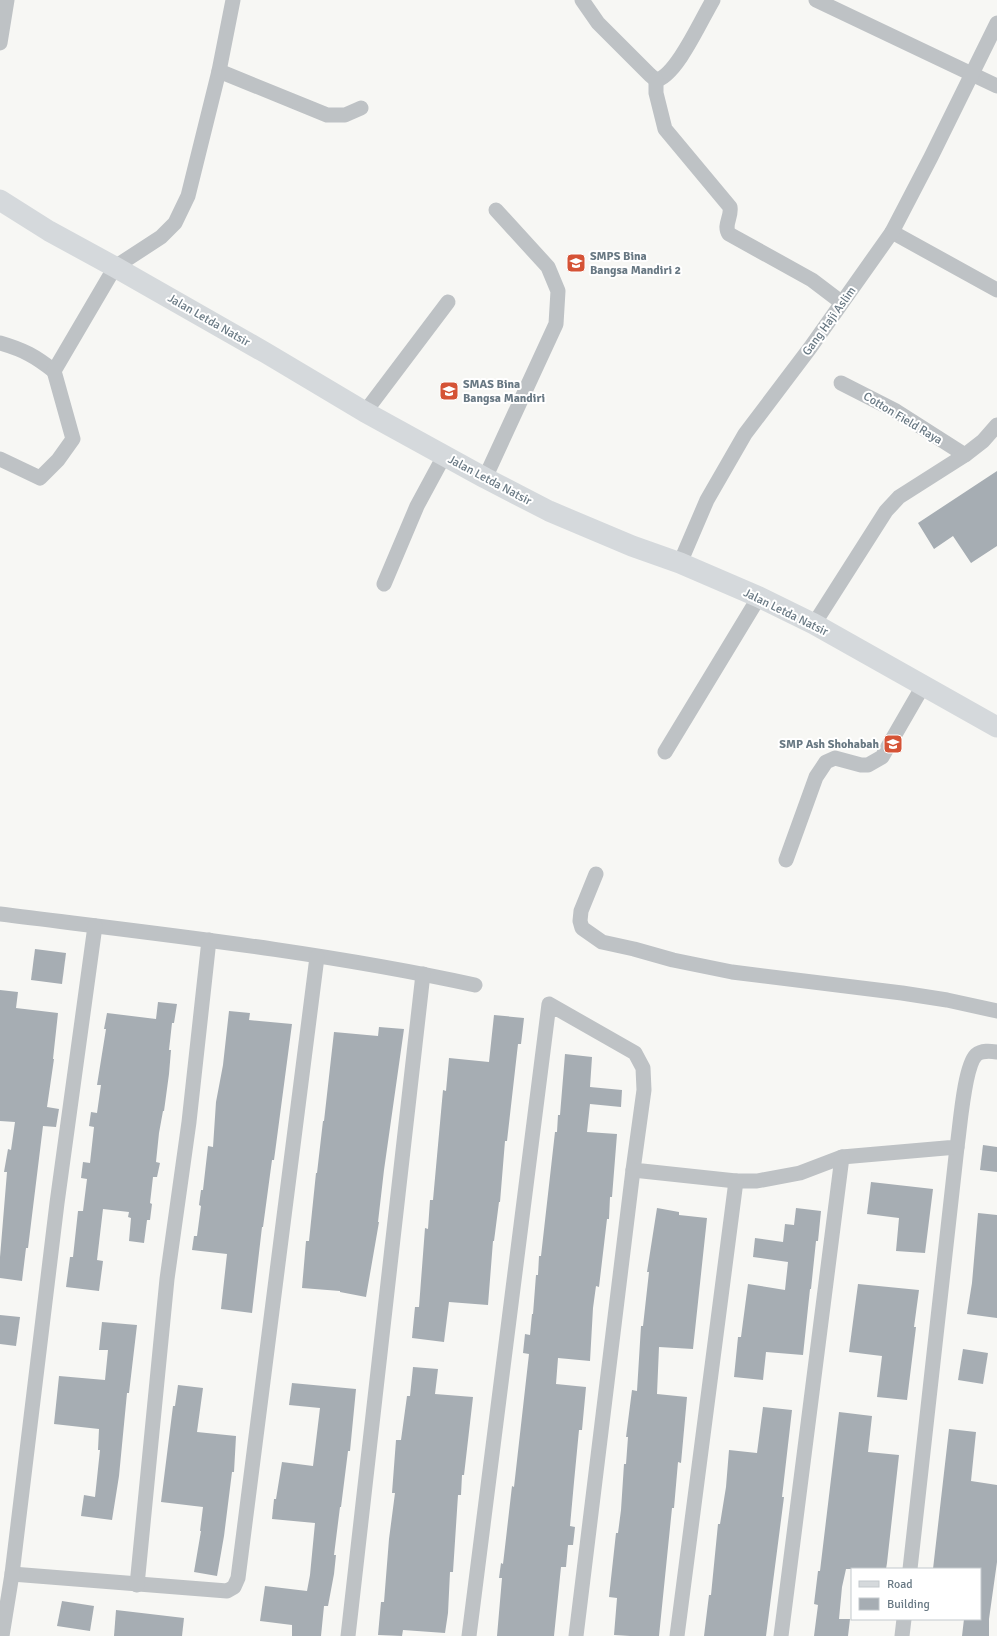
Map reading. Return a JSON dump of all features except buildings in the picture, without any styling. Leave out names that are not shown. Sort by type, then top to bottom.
[{"type":"main road","name":"Jalan Letda Natsir","points":[[0,200],[50,231],[115,266],[365,412],[485,478],[549,511],[632,546],[680,563],[759,597],[814,624],[997,727]]},
{"type":"street","points":[[0,43],[7,0]]},
{"type":"street","points":[[54,371],[115,266],[162,237],[175,223],[188,196],[219,71],[233,0]]},
{"type":"street","points":[[582,0],[598,23],[644,70],[656,80]]},
{"type":"street","points":[[656,80],[661,79],[672,69],[712,0]]},
{"type":"street","points":[[816,0],[997,86]]},
{"type":"street","name":"Gang Haji Aslim","points":[[680,563],[707,500],[745,434],[810,348],[892,232],[997,24]]},
{"type":"street","points":[[219,71],[327,115],[345,115],[361,108]]},
{"type":"street","points":[[656,80],[656,93],[665,129],[730,207],[726,227],[729,234],[812,280],[842,302]]},
{"type":"street","points":[[485,478],[556,324],[558,291],[548,267],[496,210]]},
{"type":"street","points":[[892,232],[997,290]]},
{"type":"street","points":[[365,412],[448,302]]},
{"type":"street","points":[[0,343],[23,350],[39,359],[54,371],[73,439],[58,460],[40,478],[0,459]]},
{"type":"street","name":"Cotton Field Raya","points":[[841,383],[896,411],[965,455]]},
{"type":"street","points":[[814,624],[886,511],[899,497],[965,455],[983,441],[997,425]]},
{"type":"street","points":[[384,584],[416,506],[444,456]]},
{"type":"street","points":[[665,752],[759,597]]},
{"type":"street","points":[[786,860],[816,777],[826,762],[835,758],[861,765],[868,765],[882,758],[923,686]]},
{"type":"street","points":[[596,874],[581,911],[580,921],[582,928],[602,942],[673,960],[732,972],[902,993],[947,1000],[997,1011]]},
{"type":"street","points":[[0,914],[209,940],[424,974],[475,985]]},
{"type":"street","points":[[2,1636],[12,1574],[57,1203],[95,926]]},
{"type":"street","points":[[137,1585],[167,1279],[189,1122],[209,940]]},
{"type":"street","points":[[12,1574],[227,1591],[234,1587],[238,1578],[318,957]]},
{"type":"street","points":[[348,1636],[424,974]]},
{"type":"street","points":[[469,1636],[549,1004],[636,1053],[643,1068],[644,1090],[576,1636]]},
{"type":"street","points":[[910,1568],[957,1147],[969,1068],[980,1052],[997,1052]]},
{"type":"street","points":[[633,1170],[736,1181],[758,1181],[800,1173],[842,1157],[957,1147]]},
{"type":"street","points":[[781,1636],[842,1157]]},
{"type":"street","points":[[677,1636],[736,1181]]},
{"type":"street","points":[[902,1636],[904,1620]]},
{"type":"place","name":"SMPS Bina Bangsa Mandiri 2","points":[[576,263]]},
{"type":"place","name":"SMAS Bina Bangsa Mandiri","points":[[449,391]]},
{"type":"place","name":"SMP Ash Shohabah","points":[[893,744]]}]
